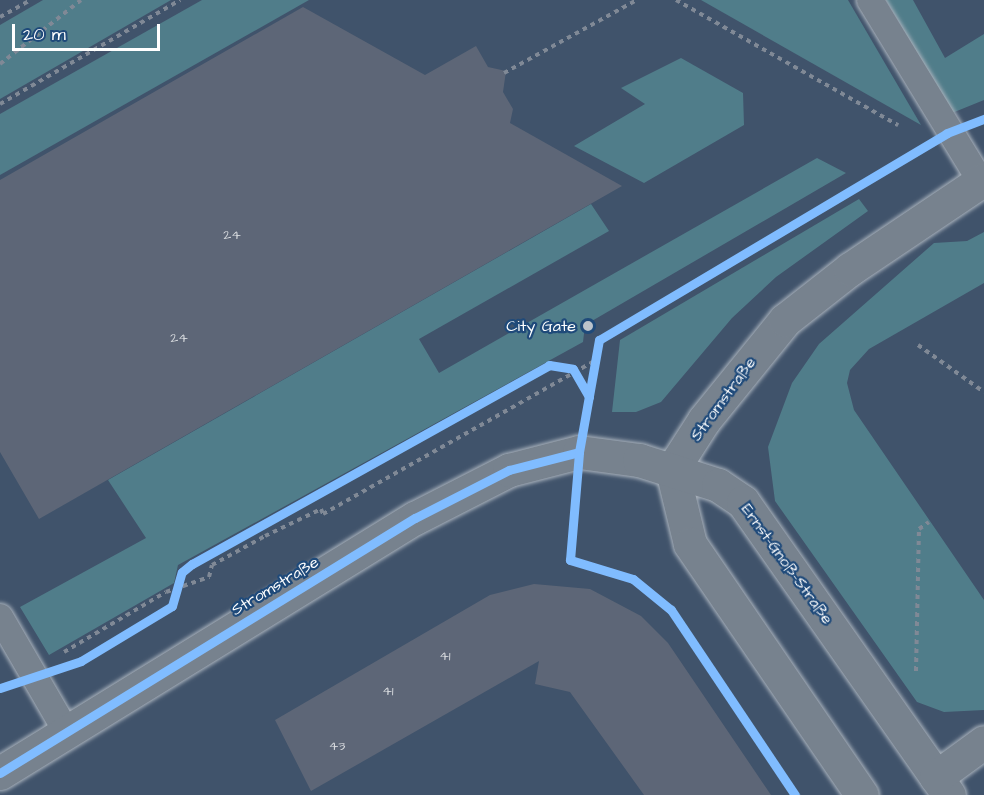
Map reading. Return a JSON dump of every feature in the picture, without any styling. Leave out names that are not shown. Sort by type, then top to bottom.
[{"type":"main road","name":"Stromstraße","points":[[0,774],[66,731],[415,518],[509,470],[579,452],[672,470],[718,401],[785,320],[982,180]]},
{"type":"main road","name":"Ernst-Gnoß-Straße","points":[[672,470],[718,484],[743,502],[937,789]]},
{"type":"main road","points":[[672,470],[690,544],[862,795]]},
{"type":"main road","points":[[937,789],[984,742]]},
{"type":"lane","points":[[870,0],[939,138],[982,180]]},
{"type":"lane","points":[[0,617],[66,731]]},
{"type":"path","points":[[0,17],[31,0]]},
{"type":"path","points":[[0,64],[81,0]]},
{"type":"path","points":[[0,104],[180,0]]},
{"type":"path","points":[[504,73],[637,0]]},
{"type":"path","points":[[676,0],[939,138]]},
{"type":"path","points":[[599,339],[939,138]]},
{"type":"path","points":[[918,345],[984,392]]},
{"type":"path","points":[[27,663],[64,653],[180,587],[209,577],[213,565],[233,553],[321,509],[323,514],[596,361]]},
{"type":"path","points":[[564,364],[581,381]]},
{"type":"path","points":[[201,559],[320,496]]},
{"type":"path","points":[[176,603],[182,572]]},
{"type":"shaded area","points":[[43,0],[171,0],[0,99],[0,25]]},
{"type":"shaded area","points":[[202,0],[309,0],[0,175],[0,114]]},
{"type":"shaded area","points":[[701,0],[848,0],[921,125]]},
{"type":"shaded area","points":[[886,0],[913,0],[945,58],[984,34],[984,100],[952,113]]},
{"type":"shaded area","points":[[681,58],[743,93],[744,125],[644,183],[574,146],[645,104],[621,88]]},
{"type":"shaded area","points":[[817,158],[846,173],[585,325],[583,342],[178,565],[174,583],[49,655],[20,607],[146,538],[108,480],[591,204],[609,231],[419,339],[439,373]]},
{"type":"shaded area","points":[[859,199],[868,211],[776,277],[732,318],[661,402],[636,412],[612,412],[620,340]]},
{"type":"shaded area","points":[[984,232],[984,283],[869,349],[850,370],[847,383],[854,410],[984,600],[984,710],[944,712],[917,702],[775,501],[768,447],[792,383],[819,344],[934,243],[967,241]]},
{"type":"building","points":[[303,7],[425,75],[476,46],[488,67],[506,71],[503,92],[513,109],[510,123],[622,186],[39,519],[0,452],[0,180]]},
{"type":"building","points":[[534,584],[590,589],[641,616],[668,643],[771,795],[644,795],[570,692],[535,684],[539,661],[311,791],[275,720],[490,595]]},
{"type":"cycle path","points":[[795,795],[671,610],[633,579],[570,560],[579,452],[599,340],[947,133],[984,119]]},
{"type":"cycle path","points":[[0,688],[81,661],[172,606],[182,572],[192,564],[549,365],[573,369],[589,397]]},
{"type":"cycle path","points":[[0,773],[415,518],[509,470],[579,452]]},
{"type":"place","name":"City Gate","points":[[588,326]]}]
